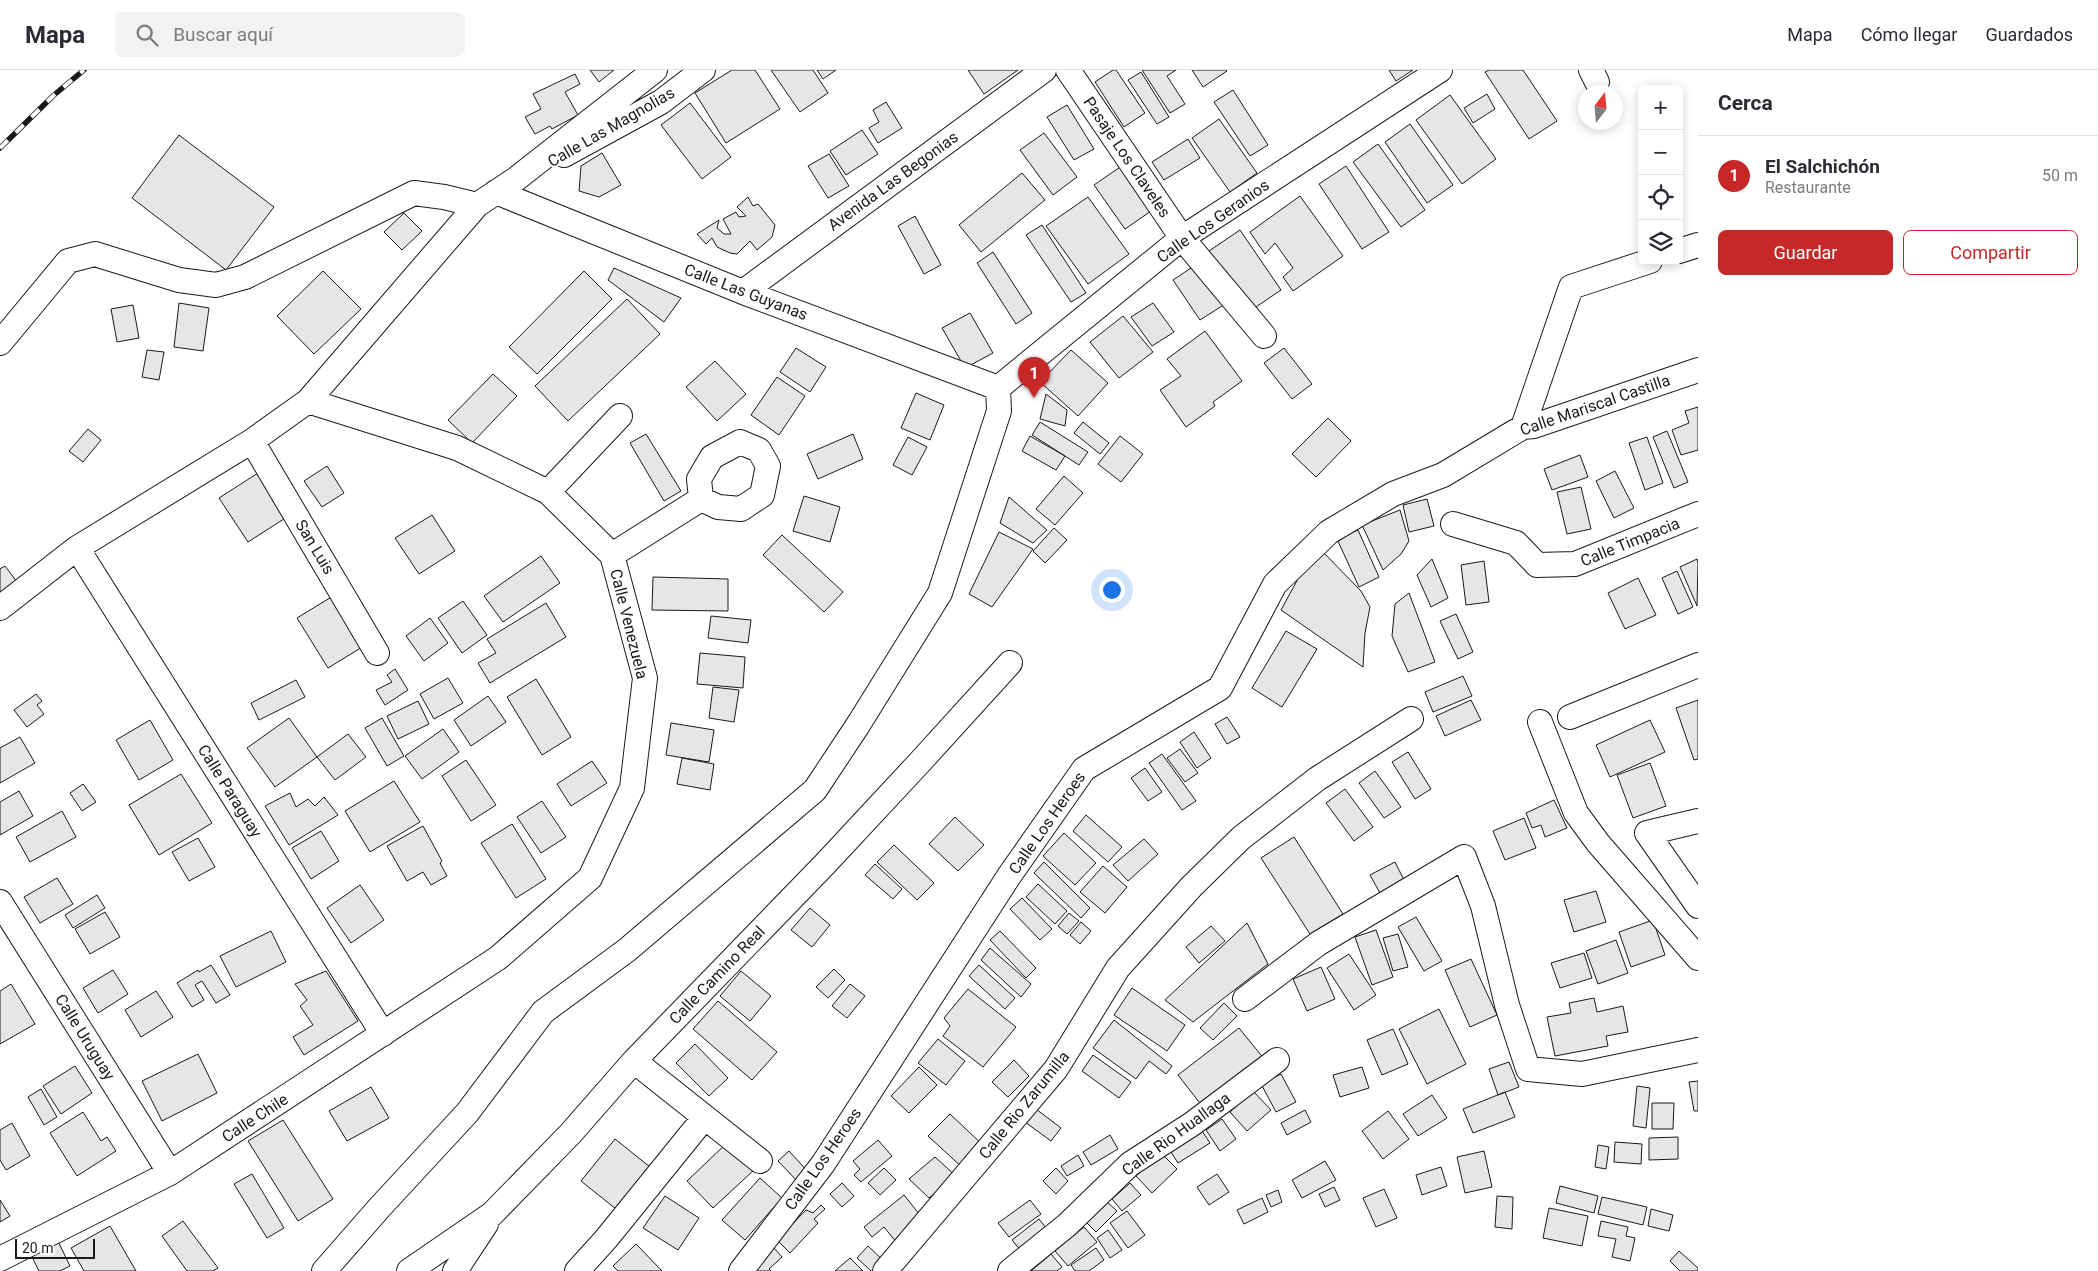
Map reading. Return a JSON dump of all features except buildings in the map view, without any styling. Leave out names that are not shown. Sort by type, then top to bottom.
[{"type":"street","points":[[0,608],[77,548],[252,441],[308,401],[486,198],[516,179],[655,70]]},
{"type":"street","name":"Calle Las Magnolias","points":[[516,179],[661,102],[703,70]]},
{"type":"street","name":"Avenida Las Begonias","points":[[743,292],[1044,70]]},
{"type":"street","name":"Pasaje Los Claveles","points":[[1068,70],[1182,238],[1264,336]]},
{"type":"street","name":"Calle Los Geranios","points":[[998,388],[1182,238],[1440,70]]},
{"type":"street","name":"Calle Las Guyanas","points":[[0,343],[68,261],[95,254],[179,280],[216,285],[246,278],[414,193],[486,198],[998,388]]},
{"type":"street","points":[[1683,251],[1698,245]]},
{"type":"street","points":[[1523,427],[1571,287],[1638,265]]},
{"type":"street","name":"Calle Mariscal Castilla","points":[[1443,475],[1523,427],[1534,426],[1698,370]]},
{"type":"street","points":[[324,1271],[467,1112],[543,1012],[627,950],[815,790],[940,593],[999,411],[998,388]]},
{"type":"street","name":"Calle Venezuela","points":[[308,401],[457,448],[548,492],[612,555],[646,678],[632,788],[590,878],[498,958]]},
{"type":"street","points":[[548,492],[620,416]]},
{"type":"street","name":"San Luis","points":[[252,441],[377,653]]},
{"type":"street","name":"Calle Los Heroes","points":[[741,1271],[822,1164],[1009,876],[1084,769],[1220,688],[1275,584],[1329,532],[1394,494],[1443,475]]},
{"type":"street","points":[[612,555],[701,500]]},
{"type":"street","name":"Calle Timpacia","points":[[1453,524],[1516,543],[1537,565],[1575,564],[1698,514]]},
{"type":"street","name":"Calle Paraguay","points":[[77,548],[383,1034]]},
{"type":"street","name":"Calle Camino Real","points":[[409,1271],[492,1214],[571,1133],[634,1061],[825,864],[1010,663]]},
{"type":"street","points":[[1570,717],[1698,664]]},
{"type":"street","name":"Calle Rio Zarumilla","points":[[885,1271],[1056,1069],[1118,968],[1192,886],[1241,838],[1256,826],[1317,780],[1411,719]]},
{"type":"street","points":[[1540,722],[1576,813],[1598,843],[1698,958]]},
{"type":"street","points":[[1698,821],[1647,833],[1698,906]]},
{"type":"street","points":[[1245,999],[1319,943],[1464,857],[1483,906],[1507,1006],[1528,1069],[1582,1074],[1698,1050]]},
{"type":"street","name":"Calle Uruguay","points":[[0,902],[170,1173]]},
{"type":"street","name":"Calle Chile","points":[[0,1259],[170,1173],[498,958]]},
{"type":"street","name":"Calle Rio Huallaga","points":[[1010,1271],[1067,1225],[1130,1164],[1192,1124],[1277,1060]]},
{"type":"street","points":[[634,1061],[760,1162]]},
{"type":"street","points":[[577,1271],[606,1240],[704,1118]]},
{"type":"street","points":[[455,1271],[492,1214]]},
{"type":"railway","points":[[0,148],[54,95],[84,70]]},
{"type":"place","name":"El Salchichón","points":[[1034,398]]}]
